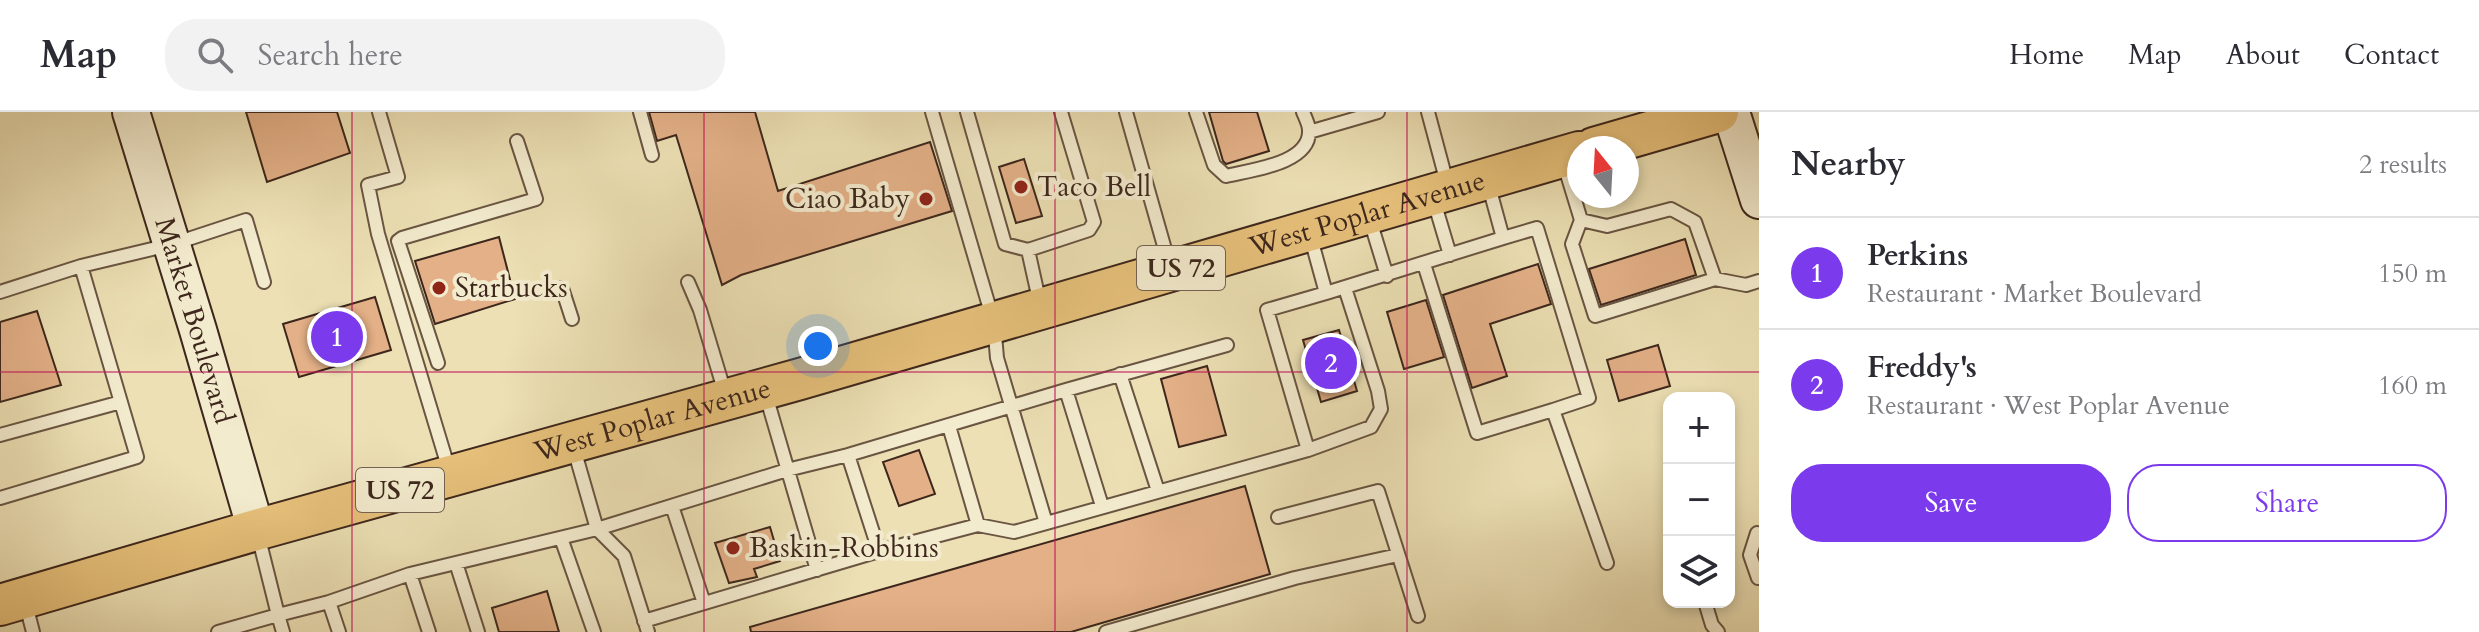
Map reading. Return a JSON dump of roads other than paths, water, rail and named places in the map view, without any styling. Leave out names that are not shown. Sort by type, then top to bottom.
[{"type":"main road","name":"West Poplar Avenue","points":[[1636,136],[1718,112]]},
{"type":"main road","name":"West Poplar Avenue","points":[[19,612],[256,530],[765,389],[1567,156]]},
{"type":"street","name":"Market Boulevard","points":[[131,112],[173,244],[256,530]]},
{"type":"street","points":[[1731,112],[1759,200]]},
{"type":"lane","points":[[379,112],[398,177],[368,185],[378,234],[451,476]]},
{"type":"lane","points":[[640,112],[652,155]]},
{"type":"lane","points":[[932,112],[994,323],[997,358],[1046,523]]},
{"type":"lane","points":[[967,112],[1005,244],[1028,250],[1089,230],[1094,222],[1061,112]]},
{"type":"lane","points":[[1126,112],[1171,271]]},
{"type":"lane","points":[[1196,112],[1214,165],[1226,176],[1291,159],[1304,147],[1309,132],[1303,112]]},
{"type":"lane","points":[[1309,132],[1362,114],[1378,112]]},
{"type":"lane","points":[[1428,112],[1450,255]]},
{"type":"lane","points":[[438,363],[398,241],[536,199],[517,141]]},
{"type":"lane","points":[[1487,180],[1503,238]]},
{"type":"lane","points":[[1580,208],[1581,220],[1572,244],[1595,316],[1715,279],[1746,285],[1759,281]]},
{"type":"lane","points":[[1581,220],[1607,226],[1671,209],[1695,222],[1715,279]]},
{"type":"lane","points":[[1368,214],[1387,276]]},
{"type":"lane","points":[[0,292],[81,266],[173,244],[246,220],[264,282]]},
{"type":"lane","points":[[1308,450],[1267,310],[1537,228],[1589,398],[1477,433],[1424,264]]},
{"type":"lane","points":[[1309,231],[1326,293]]},
{"type":"lane","points":[[1028,250],[1041,309]]},
{"type":"lane","points":[[0,498],[137,457],[81,266]]},
{"type":"lane","points":[[688,282],[700,310],[727,399]]},
{"type":"lane","points":[[562,288],[572,319]]},
{"type":"lane","points":[[572,442],[597,529],[624,556],[646,627],[704,603],[879,551],[978,525],[1014,532],[1308,450],[1371,427],[1381,409],[1378,391],[1345,288]]},
{"type":"lane","points":[[218,632],[329,602],[410,574],[597,529],[787,470],[1227,345]]},
{"type":"lane","points":[[1120,374],[1158,491]]},
{"type":"lane","points":[[765,389],[817,570]]},
{"type":"lane","points":[[1066,390],[1102,506]]},
{"type":"lane","points":[[0,435],[121,402]]},
{"type":"lane","points":[[1553,410],[1607,563]]},
{"type":"lane","points":[[949,426],[978,525]]},
{"type":"lane","points":[[848,455],[879,551]]},
{"type":"lane","points":[[1278,517],[1378,491],[1418,616]]},
{"type":"lane","points":[[672,506],[704,603]]},
{"type":"lane","points":[[256,530],[283,632]]},
{"type":"lane","points":[[1757,532],[1750,555],[1758,578]]},
{"type":"lane","points":[[561,538],[594,632]]},
{"type":"lane","points":[[1106,632],[1295,578],[1398,555]]},
{"type":"lane","points":[[456,563],[478,632]]},
{"type":"lane","points":[[410,574],[429,632]]},
{"type":"lane","points":[[329,602],[339,632]]},
{"type":"lane","points":[[1707,608],[1712,625],[1718,632]]},
{"type":"place","name":"Taco Bell","points":[[1021,187]]},
{"type":"place","name":"Ciao Baby","points":[[926,199]]},
{"type":"place","name":"Starbucks","points":[[439,288]]},
{"type":"place","name":"Perkins","points":[[337,337]]},
{"type":"place","name":"Freddy's","points":[[1331,363]]},
{"type":"place","name":"Baskin-Robbins","points":[[733,548]]}]
